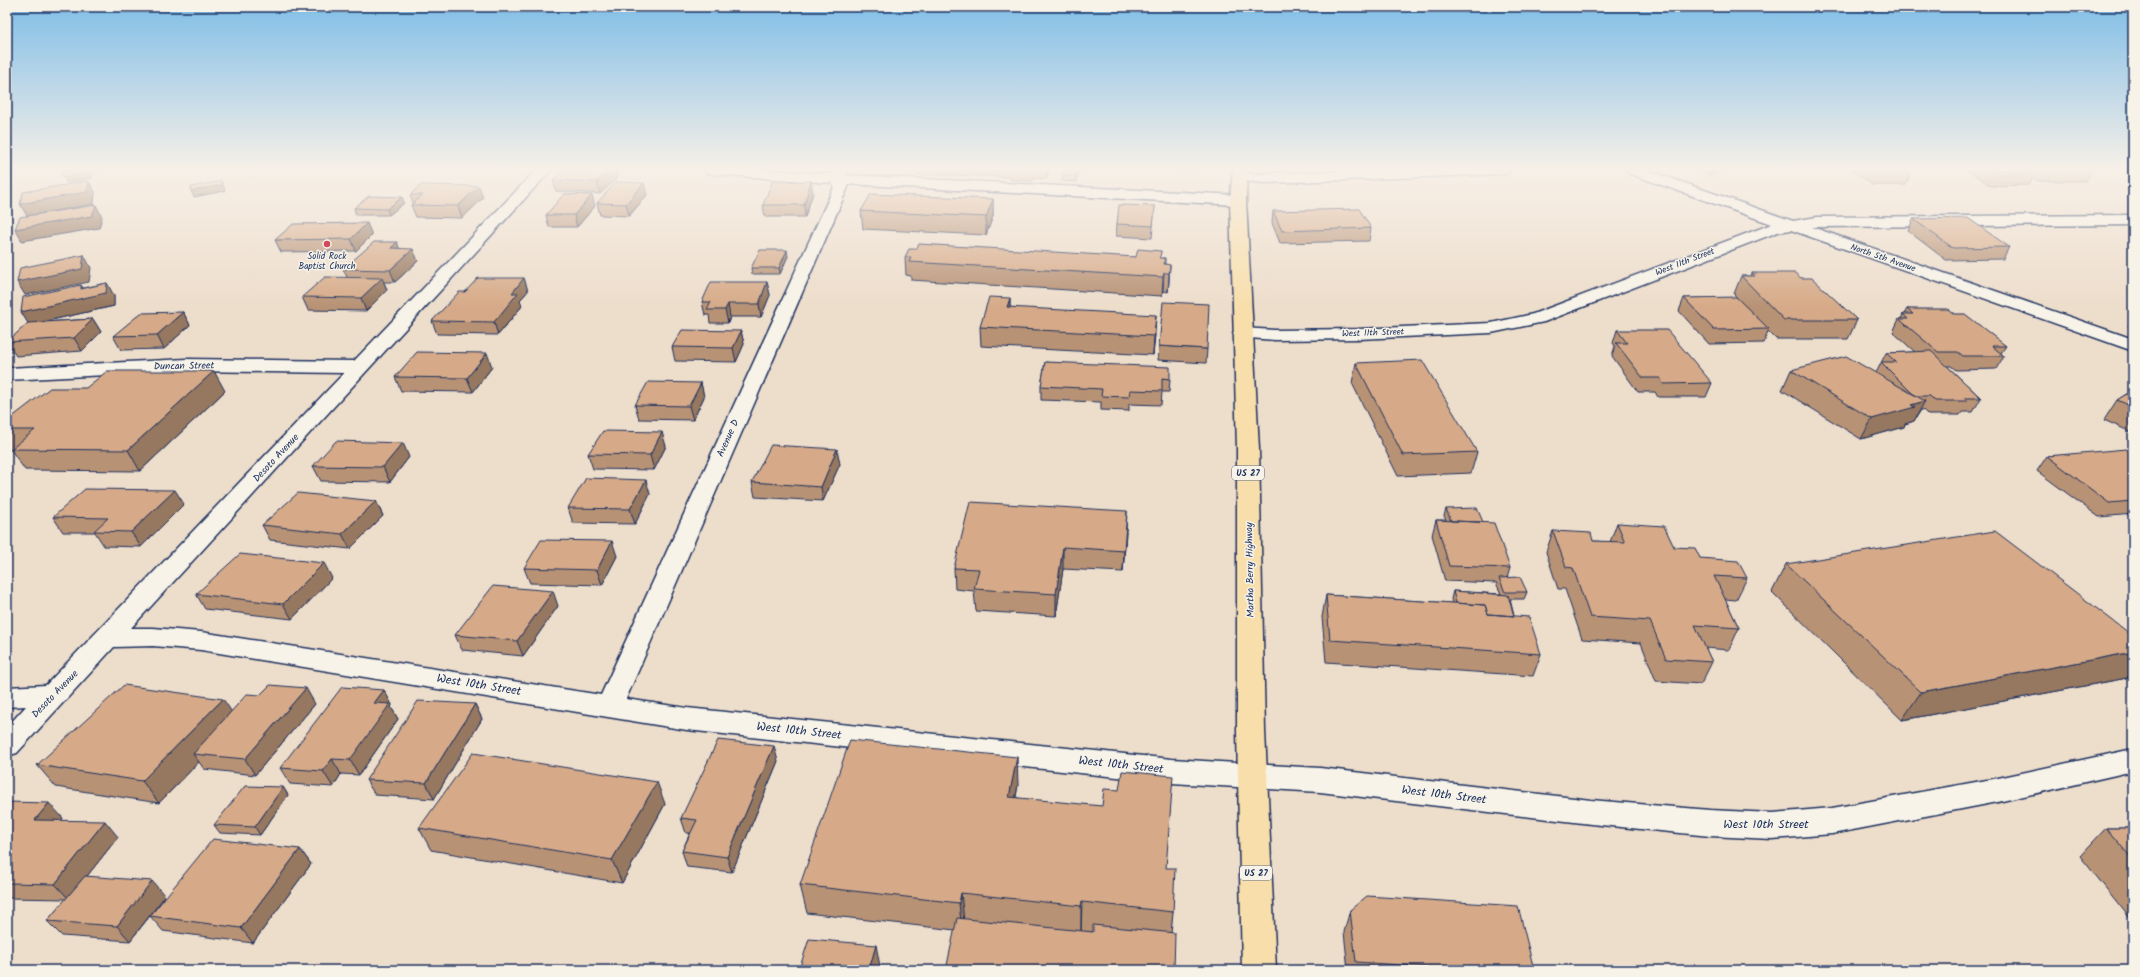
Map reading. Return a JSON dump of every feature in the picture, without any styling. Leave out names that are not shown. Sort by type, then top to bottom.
[{"type":"main road","name":"Martha Berry Highway","points":[[1238,216],[1242,333],[1248,448],[1253,776],[1259,970]]},
{"type":"street","name":"Desoto Avenue","points":[[7,745],[109,638],[502,216]]},
{"type":"street","name":"Avenue D","points":[[609,706],[828,216]]},
{"type":"street","name":"North 5th Avenue","points":[[1763,216],[2133,345]]},
{"type":"street","name":"West 11th Street","points":[[1242,333],[1274,335],[1358,334],[1491,328],[1538,318],[1775,228],[1816,222],[2133,220]]},
{"type":"street","name":"Duncan Street","points":[[7,374],[187,365],[362,367]]},
{"type":"street","name":"West 10th Street","points":[[109,638],[153,637],[200,641],[695,720],[1172,771],[1320,780],[1591,812],[1710,823],[1772,826],[1816,824],[1879,814],[1998,790],[2133,760]]},
{"type":"street","points":[[7,697],[54,695]]},
{"type":"building","points":[[29,216],[92,216],[15,229],[20,217]]},
{"type":"building","points":[[957,216],[987,216],[986,217]]},
{"type":"building","points":[[1118,216],[1154,216],[1153,226],[1117,224]]},
{"type":"building","points":[[1275,216],[1363,216],[1371,228],[1282,231]]},
{"type":"building","points":[[1968,218],[2009,247],[1953,248],[1913,219]]},
{"type":"building","points":[[367,223],[351,239],[275,240],[293,224]]},
{"type":"building","points":[[374,242],[397,242],[391,248],[413,249],[390,270],[343,269]]},
{"type":"building","points":[[919,244],[1136,257],[1138,249],[1161,251],[1160,258],[1165,258],[1164,264],[1170,265],[1169,273],[1164,273],[1163,277],[909,262],[911,257],[905,257],[909,249],[916,249]]},
{"type":"building","points":[[760,250],[787,250],[779,268],[751,268]]},
{"type":"building","points":[[84,255],[82,269],[17,282],[20,268]]},
{"type":"building","points":[[1752,273],[1795,273],[1801,278],[1812,278],[1857,320],[1784,320],[1741,276],[1755,276]]},
{"type":"building","points":[[325,277],[382,278],[361,298],[302,297]]},
{"type":"building","points":[[478,278],[524,278],[512,293],[518,293],[494,322],[432,321],[459,292],[465,292]]},
{"type":"building","points":[[711,282],[767,282],[759,304],[728,304],[725,310],[707,310],[711,302],[702,302]]},
{"type":"building","points":[[107,283],[106,293],[21,312],[23,297],[81,285],[81,289]]},
{"type":"building","points":[[989,297],[1010,298],[1007,307],[1156,315],[1154,336],[980,327]]},
{"type":"building","points":[[1736,297],[1769,329],[1714,330],[1684,298]]},
{"type":"building","points":[[1163,302],[1209,304],[1207,349],[1159,346]]},
{"type":"building","points":[[1907,309],[1948,309],[1954,314],[1965,314],[2006,346],[1992,346],[2004,356],[1963,356],[1958,352],[1938,352],[1899,319],[1908,319],[1903,314],[1913,314]]},
{"type":"building","points":[[183,312],[157,335],[113,336],[141,313]]},
{"type":"building","points":[[93,319],[74,338],[7,342],[28,323]]},
{"type":"building","points":[[682,330],[741,331],[733,348],[672,347]]},
{"type":"building","points":[[1617,330],[1667,330],[1712,383],[1663,384],[1660,378],[1643,378],[1616,343],[1627,343]]},
{"type":"building","points":[[1931,351],[1981,398],[1964,398],[1968,401],[1935,401],[1930,396],[1917,396],[1912,393],[1881,362],[1896,362],[1886,353]]},
{"type":"building","points":[[417,352],[487,353],[467,378],[395,377]]},
{"type":"building","points":[[1846,356],[1925,401],[1911,405],[1915,407],[1872,419],[1791,370]]},
{"type":"building","points":[[1422,360],[1477,452],[1403,455],[1356,363]]},
{"type":"building","points":[[1045,362],[1170,367],[1170,379],[1162,378],[1162,391],[1130,390],[1129,397],[1101,396],[1102,389],[1041,386]]},
{"type":"building","points":[[107,371],[214,371],[128,450],[11,449],[35,430],[7,430],[7,421],[50,388],[86,388]]},
{"type":"building","points":[[648,382],[701,383],[689,406],[635,405]]},
{"type":"building","points":[[2133,390],[2133,407],[2117,400]]},
{"type":"building","points":[[603,431],[662,432],[650,455],[588,454]]},
{"type":"building","points":[[336,441],[403,443],[383,467],[313,466]]},
{"type":"building","points":[[771,445],[837,449],[821,487],[752,482]]},
{"type":"building","points":[[2126,449],[2133,454],[2133,501],[2109,503],[2047,456]]},
{"type":"building","points":[[586,478],[646,480],[630,509],[568,508]]},
{"type":"building","points":[[85,489],[175,490],[131,532],[94,531],[108,518],[53,517]]},
{"type":"building","points":[[298,493],[376,501],[342,534],[262,525]]},
{"type":"building","points":[[970,502],[1127,511],[1124,551],[1063,547],[1056,594],[974,589],[979,569],[954,568]]},
{"type":"building","points":[[1477,508],[1483,522],[1451,521],[1446,509]]},
{"type":"building","points":[[1436,520],[1494,523],[1510,568],[1449,566]]},
{"type":"building","points":[[1617,523],[1664,526],[1674,547],[1695,548],[1700,558],[1738,561],[1747,578],[1714,576],[1739,628],[1695,625],[1712,662],[1666,659],[1650,621],[1590,617],[1573,568],[1566,567],[1553,531],[1591,533],[1593,541],[1625,542]]},
{"type":"building","points":[[1995,531],[2133,636],[2133,652],[1921,692],[1786,564]]},
{"type":"building","points":[[541,540],[612,541],[597,570],[524,568]]},
{"type":"building","points":[[240,554],[324,563],[283,604],[196,594]]},
{"type":"building","points":[[1520,577],[1527,592],[1505,592],[1499,578]]},
{"type":"building","points":[[493,586],[553,591],[517,641],[455,635]]},
{"type":"building","points":[[1453,591],[1508,595],[1514,616],[1488,614],[1485,605],[1456,603]]},
{"type":"building","points":[[1326,595],[1485,605],[1488,614],[1529,617],[1541,654],[1330,640]]},
{"type":"building","points":[[124,685],[223,699],[142,781],[37,765]]},
{"type":"building","points":[[270,685],[306,688],[245,759],[193,754],[247,694],[260,695]]},
{"type":"building","points":[[342,687],[384,690],[374,703],[390,704],[350,760],[332,759],[323,771],[280,768]]},
{"type":"building","points":[[418,701],[475,704],[426,783],[366,780]]},
{"type":"building","points":[[718,740],[774,746],[727,857],[682,851],[697,820],[681,818]]},
{"type":"building","points":[[850,740],[1017,757],[1009,797],[1102,806],[1104,789],[1119,790],[1122,771],[1173,776],[1166,868],[1175,868],[1173,912],[1082,902],[1081,906],[961,893],[959,903],[800,885]]},
{"type":"building","points":[[473,753],[657,782],[612,860],[419,828]]},
{"type":"building","points":[[245,786],[283,787],[255,827],[214,825]]},
{"type":"building","points":[[7,802],[49,803],[35,820],[105,821],[55,884],[7,883]]},
{"type":"building","points":[[2106,828],[2133,828],[2133,860]]},
{"type":"building","points":[[213,839],[300,849],[241,928],[150,916]]},
{"type":"building","points":[[85,876],[152,881],[117,926],[47,921]]},
{"type":"building","points":[[1367,896],[1518,906],[1534,970],[1477,970],[1356,962],[1350,910]]},
{"type":"building","points":[[957,918],[1093,932],[1093,925],[1175,933],[1174,970],[946,970]]},
{"type":"building","points":[[809,939],[876,945],[869,970],[799,970]]},
{"type":"place","name":"Solid Rock Baptist Church","points":[[327,244]]}]
